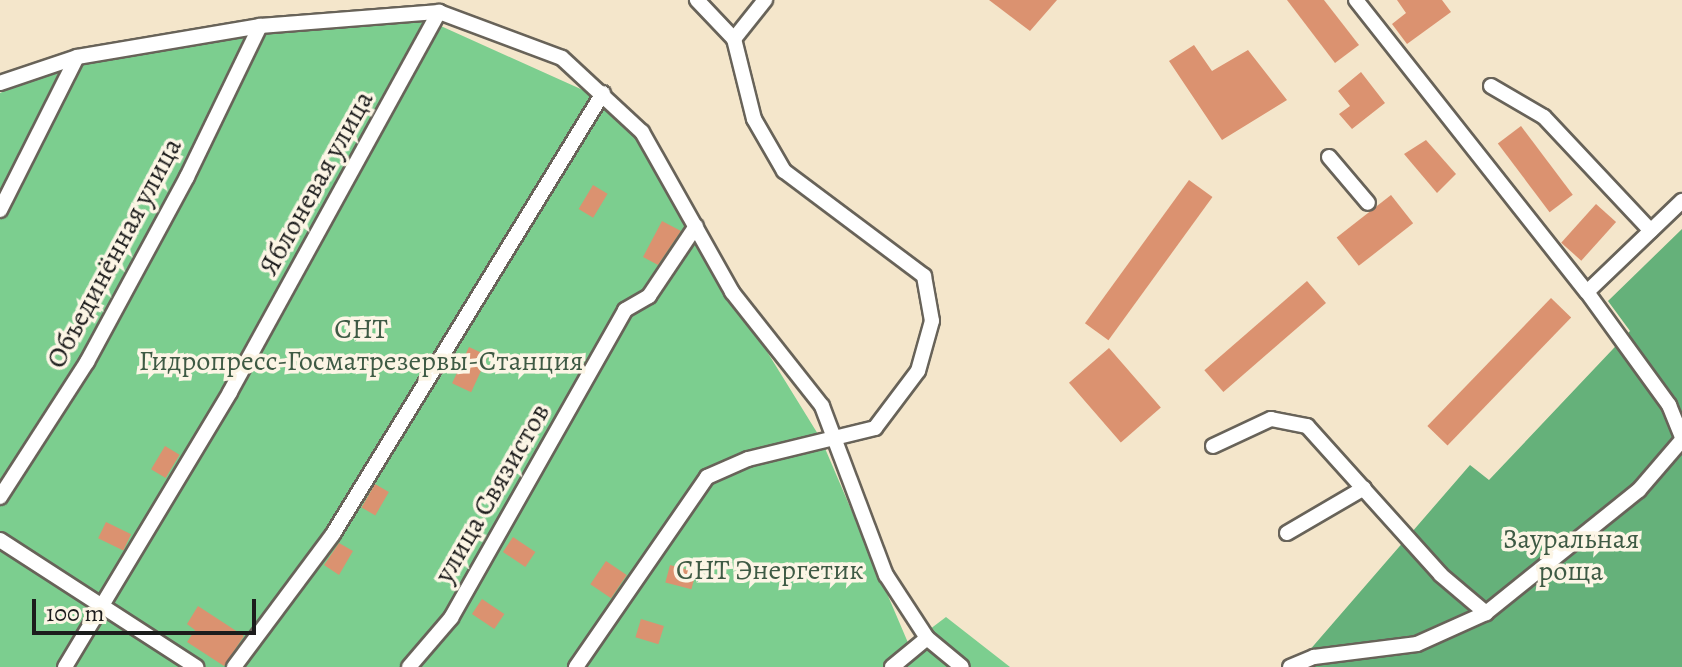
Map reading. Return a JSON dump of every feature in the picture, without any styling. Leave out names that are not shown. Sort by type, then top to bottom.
[{"type":"street","points":[[576,667],[707,477],[833,435],[875,428],[918,371],[932,321],[924,276],[784,171],[754,119],[734,39],[697,0]]},
{"type":"street","points":[[734,39],[765,0]]},
{"type":"street","points":[[1290,667],[1314,657],[1417,644],[1486,613],[1639,490],[1682,439],[1669,405],[1587,292],[1356,0]]},
{"type":"street","points":[[0,83],[77,57],[260,26],[439,12],[562,58],[642,132],[732,292],[822,406],[886,575],[927,638],[962,667]]},
{"type":"street","name":"Яблоневая улица","points":[[65,667],[105,607],[230,392],[439,12]]},
{"type":"street","name":"Объединённая улица","points":[[0,497],[87,362],[187,177],[260,26]]},
{"type":"street","points":[[0,210],[77,57]]},
{"type":"street","points":[[1491,86],[1544,117],[1651,231]]},
{"type":"street","points":[[234,667],[333,534],[603,93]]},
{"type":"street","points":[[1329,157],[1368,203]]},
{"type":"street","points":[[1587,292],[1682,201]]},
{"type":"street","name":"улица Связистов","points":[[409,667],[451,618],[625,310],[649,296],[696,226]]},
{"type":"street","points":[[1213,446],[1271,419],[1307,426],[1441,575],[1486,613]]},
{"type":"street","points":[[1287,533],[1364,488]]},
{"type":"street","points":[[0,540],[196,667]]},
{"type":"street","points":[[892,667],[927,638]]},
{"type":"green space","name":"СНТ Гидропресс-Госматрезервы-Станция","points":[[412,13],[614,104],[821,439],[909,645],[946,617],[1010,667],[586,667],[718,473],[582,667],[0,667],[0,93],[77,57]]},
{"type":"green space","name":"Зауральная роща","points":[[1682,229],[1682,667],[1295,667],[1470,465],[1489,480],[1630,331],[1608,301]]},
{"type":"building","points":[[989,0],[1057,0],[1030,31]]},
{"type":"building","points":[[1287,0],[1324,0],[1359,45],[1335,63]]},
{"type":"building","points":[[1397,0],[1442,0],[1451,12],[1407,44],[1392,24],[1406,13]]},
{"type":"building","points":[[1194,45],[1212,71],[1248,50],[1287,100],[1222,140],[1169,61]]},
{"type":"building","points":[[1361,72],[1385,103],[1352,129],[1339,114],[1350,106],[1338,91]]},
{"type":"building","points":[[1521,126],[1573,195],[1550,212],[1498,143]]},
{"type":"building","points":[[1426,140],[1456,174],[1437,193],[1404,154]]},
{"type":"building","points":[[1189,180],[1212,197],[1108,340],[1085,323]]},
{"type":"building","points":[[593,185],[608,194],[593,218],[579,209]]},
{"type":"building","points":[[1391,195],[1413,223],[1359,266],[1337,237]]},
{"type":"building","points":[[1596,204],[1616,222],[1581,261],[1561,243]]},
{"type":"building","points":[[662,221],[681,231],[658,265],[643,257]]},
{"type":"building","points":[[1307,281],[1326,303],[1223,392],[1204,370]]},
{"type":"building","points":[[1551,298],[1571,317],[1447,445],[1427,426]]},
{"type":"building","points":[[469,347],[488,356],[471,392],[452,383]]},
{"type":"building","points":[[1109,348],[1161,408],[1121,442],[1069,383]]},
{"type":"building","points":[[165,446],[180,455],[166,478],[151,469]]},
{"type":"building","points":[[375,484],[389,492],[375,515],[362,507]]},
{"type":"building","points":[[106,522],[131,534],[123,550],[98,538]]},
{"type":"building","points":[[513,537],[535,552],[525,567],[503,552]]},
{"type":"building","points":[[339,543],[353,551],[339,575],[324,565]]},
{"type":"building","points":[[606,561],[627,575],[611,598],[590,584]]},
{"type":"building","points":[[670,565],[696,572],[691,589],[665,582]]},
{"type":"building","points":[[482,599],[504,614],[494,629],[472,614]]},
{"type":"building","points":[[198,606],[244,636],[224,666],[187,642],[195,630],[187,624]]},
{"type":"building","points":[[641,619],[664,626],[658,644],[635,637]]},
{"type":"park label","name":"СНТ Энергетик","points":[[770,570]]}]
